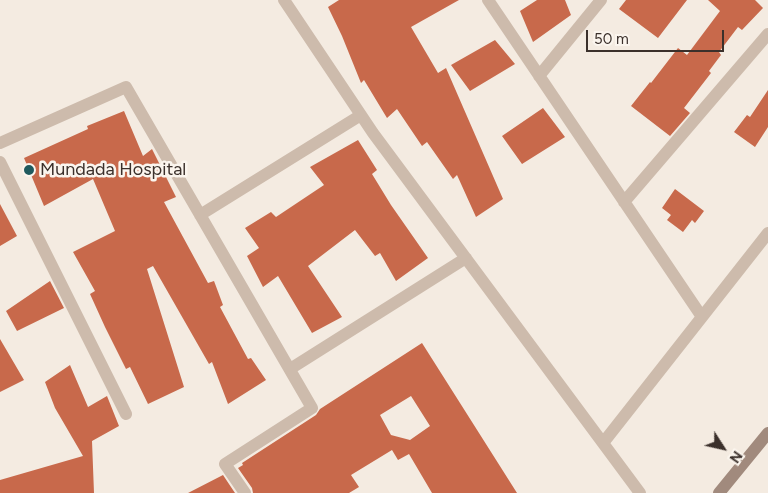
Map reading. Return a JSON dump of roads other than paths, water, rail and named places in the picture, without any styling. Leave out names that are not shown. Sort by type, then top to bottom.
[{"type":"street","points":[[284,0],[361,115],[640,493]]},
{"type":"street","points":[[488,0],[702,317]]},
{"type":"street","points":[[539,76],[601,0]]},
{"type":"street","points":[[624,202],[768,34]]},
{"type":"street","points":[[0,143],[126,87],[312,408],[226,464],[245,493]]},
{"type":"street","points":[[200,215],[361,115]]},
{"type":"street","points":[[0,162],[126,414]]},
{"type":"street","points":[[603,443],[768,233]]},
{"type":"street","points":[[290,369],[466,258]]},
{"type":"street","points":[[719,493],[766,438]]},
{"type":"place","name":"Mundada Hospital","points":[[29,170]]}]
